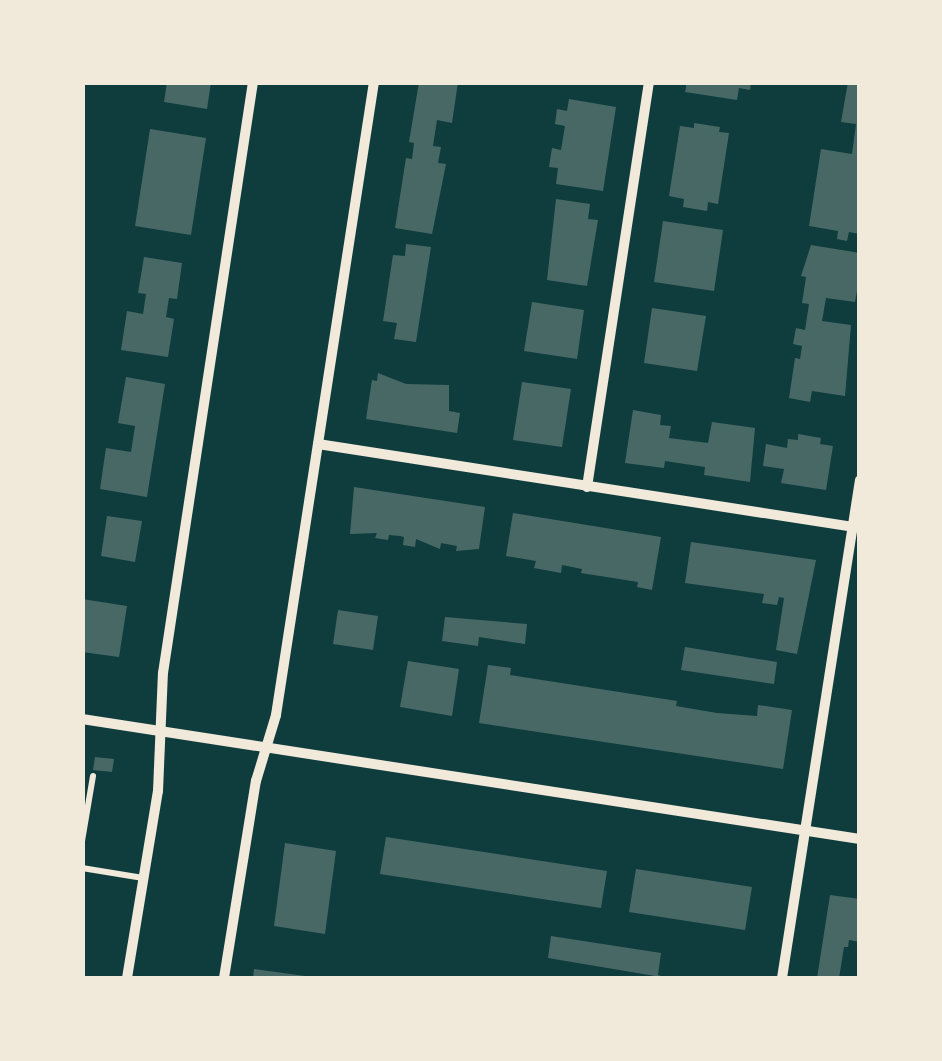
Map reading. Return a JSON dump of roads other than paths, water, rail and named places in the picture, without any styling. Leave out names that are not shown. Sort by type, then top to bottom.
[{"type":"street","points":[[127,978],[158,790],[163,673],[252,82]]},
{"type":"street","points":[[224,978],[256,781],[268,747],[374,82]]},
{"type":"street","points":[[587,487],[649,82]]},
{"type":"street","points":[[318,444],[856,527]]},
{"type":"street","points":[[782,978],[856,527],[860,480]]},
{"type":"street","points":[[82,719],[860,839]]},
{"type":"lane","points":[[82,841],[94,776]]},
{"type":"lane","points":[[82,868],[143,878]]}]
